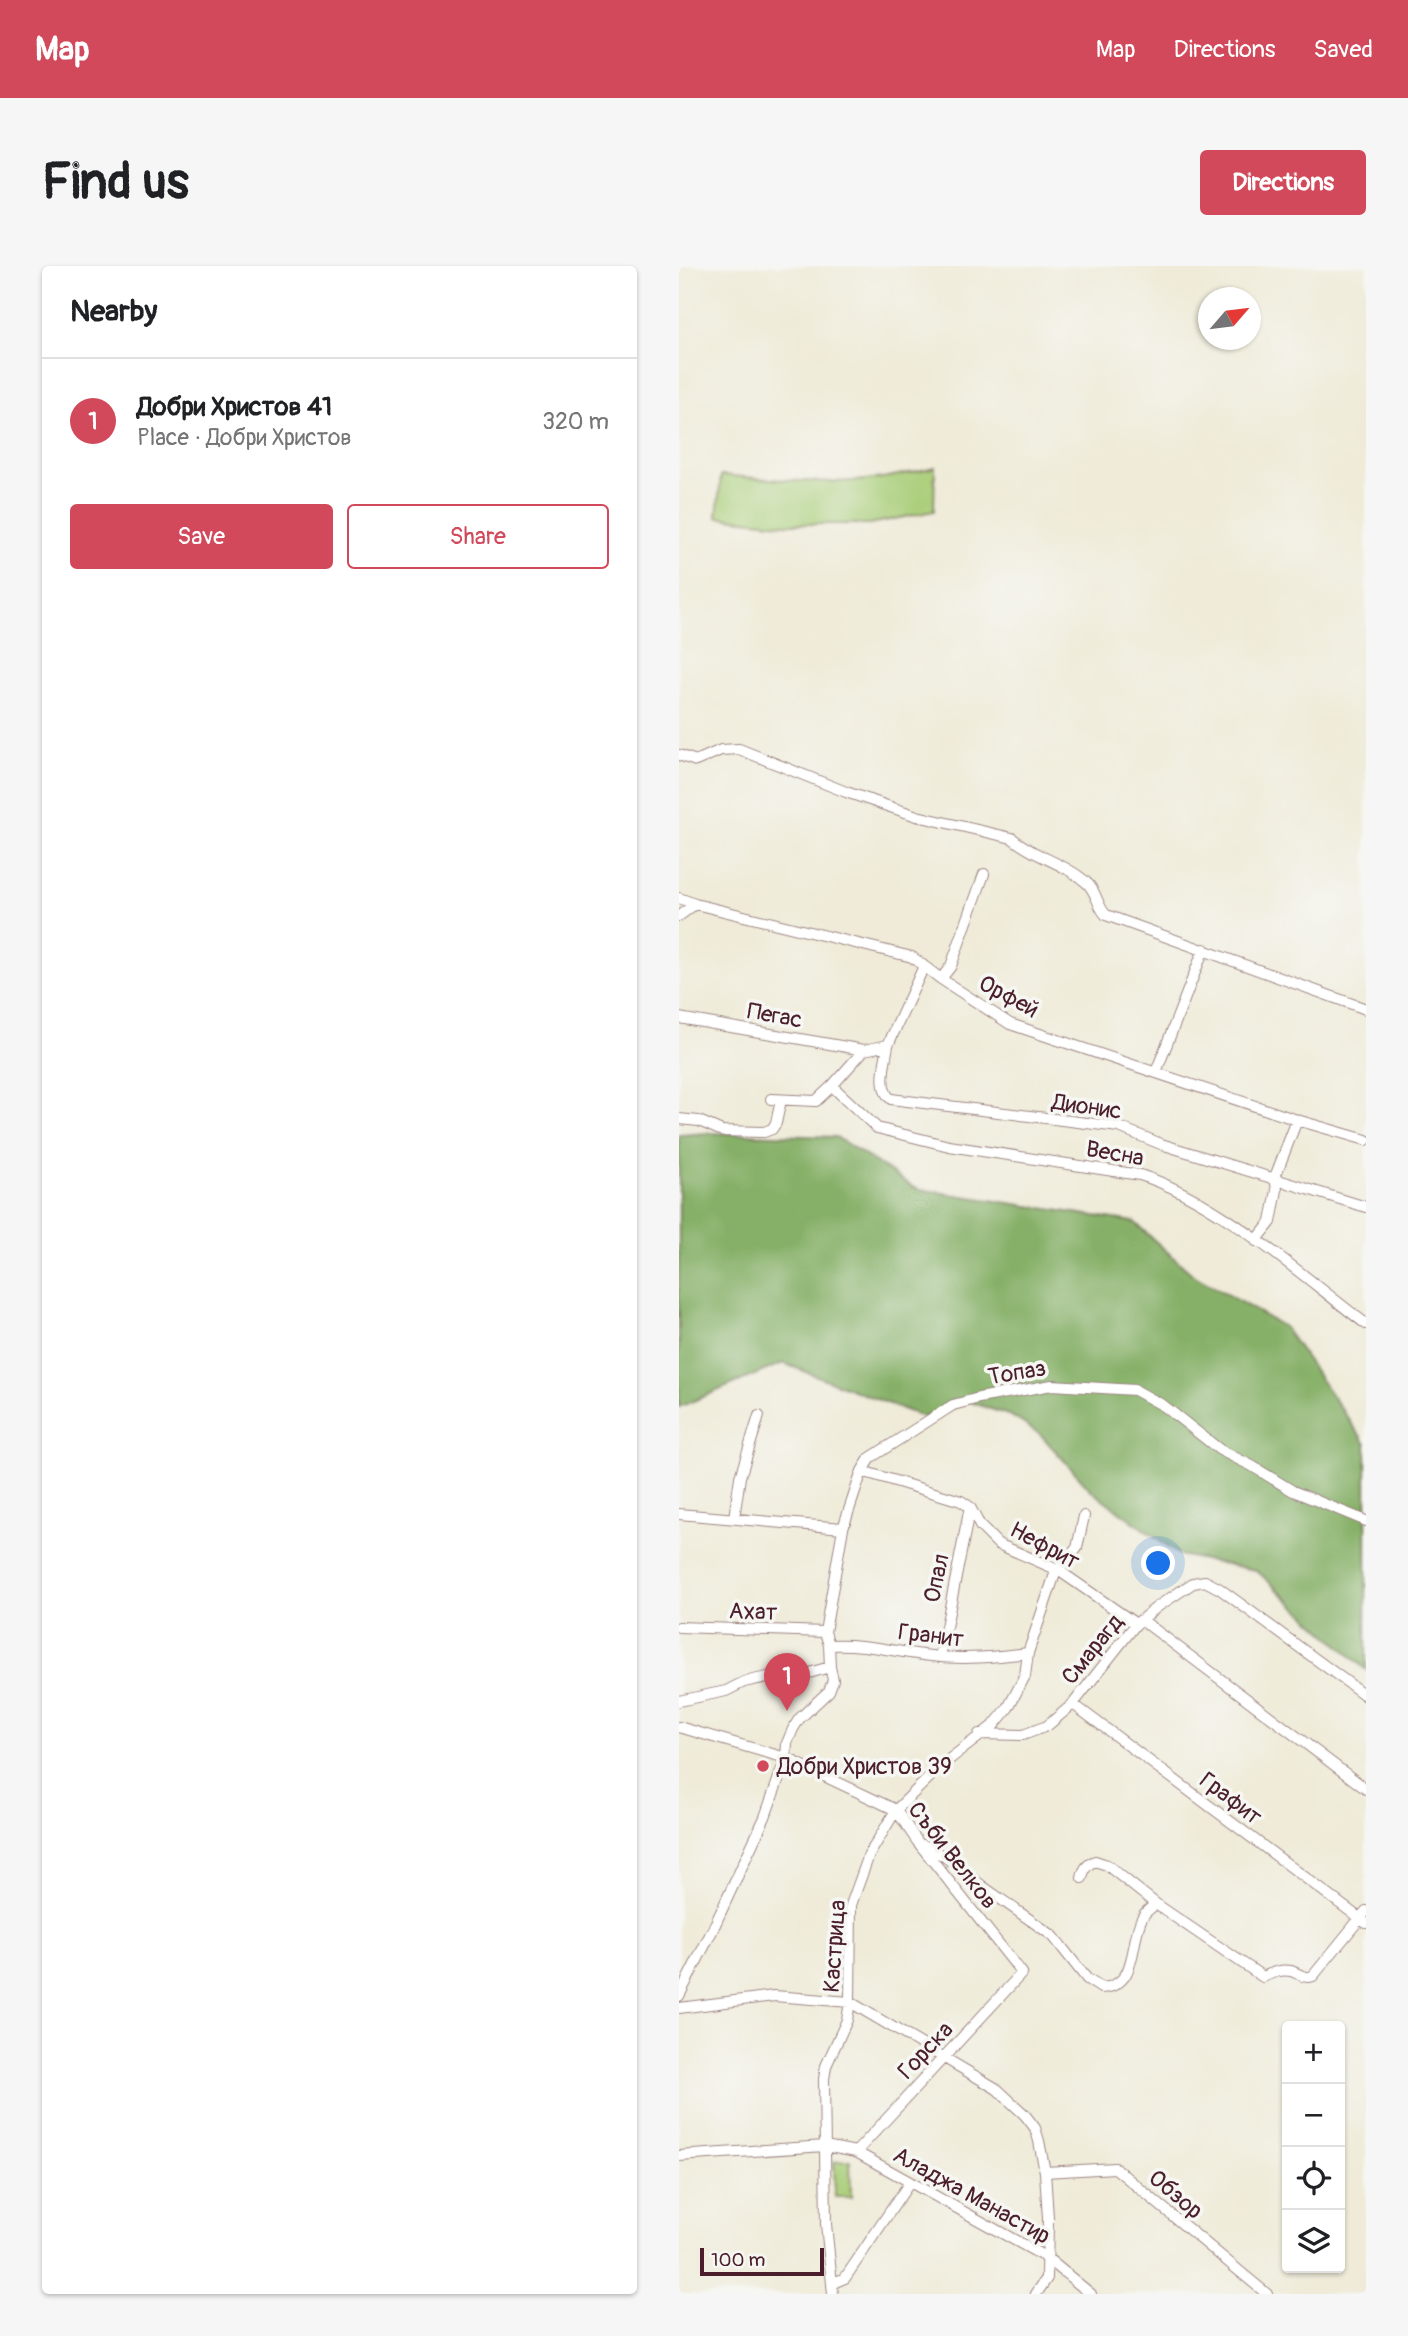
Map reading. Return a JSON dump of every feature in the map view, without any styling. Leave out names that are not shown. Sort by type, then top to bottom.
[{"type":"street","points":[[679,755],[696,761],[721,750],[739,749],[846,792],[917,816],[1012,838],[1024,848],[1055,862],[1087,883],[1095,894],[1098,906],[1106,915],[1366,1009]]},
{"type":"street","points":[[941,979],[951,966],[984,874]]},
{"type":"street","name":"Орфей","points":[[679,898],[912,957],[1010,1024],[1297,1120],[1366,1140]]},
{"type":"street","points":[[679,916],[695,904]]},
{"type":"street","points":[[1156,1072],[1204,949]]},
{"type":"street","name":"Дионис","points":[[924,966],[888,1045],[883,1087],[885,1094],[891,1099],[1119,1127],[1160,1144],[1366,1207]]},
{"type":"street","name":"Пегас","points":[[679,1018],[864,1050]]},
{"type":"street","points":[[679,1119],[699,1121],[722,1131],[764,1132],[772,1129],[776,1123],[776,1099],[815,1101],[864,1050],[888,1045]]},
{"type":"street","name":"Весна","points":[[832,1086],[877,1128],[949,1146],[1149,1178],[1167,1184],[1256,1241],[1366,1324]]},
{"type":"street","points":[[1256,1241],[1271,1222],[1277,1189],[1275,1177],[1297,1120]]},
{"type":"street","name":"Топаз","points":[[679,1996],[765,1817],[786,1758],[787,1743],[799,1719],[829,1691],[833,1679],[825,1632],[843,1528],[863,1471],[870,1458],[882,1448],[953,1405],[979,1398],[1052,1385],[1135,1390],[1164,1406],[1220,1450],[1293,1491],[1366,1521]]},
{"type":"street","points":[[734,1518],[740,1478],[759,1416]]},
{"type":"street","points":[[863,1471],[961,1501],[971,1507]]},
{"type":"street","name":"Нефрит","points":[[971,1507],[980,1526],[998,1544],[1058,1570],[1139,1622],[1366,1789]]},
{"type":"street","name":"Опал","points":[[940,1657],[971,1507]]},
{"type":"street","points":[[679,1514],[843,1528]]},
{"type":"street","name":"Кастрица","points":[[833,2294],[826,2224],[824,2079],[826,2066],[847,2020],[850,2002],[851,1905],[869,1855],[896,1810],[941,1765],[994,1725],[1008,1709],[1025,1676],[1028,1653],[1055,1574],[1077,1548],[1084,1516]]},
{"type":"street","name":"Смарагд","points":[[979,1734],[1023,1735],[1047,1726],[1073,1704],[1139,1622],[1193,1583],[1205,1581],[1220,1589],[1366,1696]]},
{"type":"street","name":"Ахат","points":[[679,1627],[825,1632]]},
{"type":"street","name":"Гранит","points":[[829,1645],[854,1644],[969,1659],[1028,1653]]},
{"type":"street","points":[[679,1700],[726,1691],[744,1682],[772,1675],[809,1673],[830,1667]]},
{"type":"street","name":"Графит","points":[[1073,1704],[1364,1917]]},
{"type":"street","name":"Съби Велков","points":[[679,1727],[786,1758],[896,1810],[917,1841],[1022,1973]]},
{"type":"street","points":[[917,1841],[947,1858],[1053,1936],[1087,1979],[1101,1988],[1116,1984],[1129,1969],[1143,1916],[1156,1904]]},
{"type":"street","points":[[1082,1878],[1084,1868],[1095,1861],[1107,1865],[1156,1904],[1263,1977],[1278,1970],[1290,1971],[1307,1978],[1313,1976],[1364,1917]]},
{"type":"street","name":"Горска","points":[[856,2152],[1022,1973]]},
{"type":"street","points":[[679,2008],[774,1996],[850,2002],[997,2089],[1035,2127],[1045,2172],[1048,2218],[1047,2278],[1036,2294]]},
{"type":"street","name":"Аладжа Манастир","points":[[679,2156],[825,2146],[856,2152],[1047,2259],[1091,2294]]},
{"type":"street","name":"Обзор","points":[[1045,2172],[1115,2168],[1268,2294]]},
{"type":"street","points":[[833,2283],[845,2278],[910,2182]]},
{"type":"green space","points":[[935,467],[934,511],[870,524],[782,524],[717,517],[721,475],[843,481],[882,478]]},
{"type":"green space","points":[[708,1133],[836,1137],[917,1189],[1134,1222],[1193,1275],[1284,1327],[1366,1444],[1366,1670],[1256,1570],[1179,1555],[1092,1491],[1040,1434],[1011,1416],[968,1401],[923,1417],[783,1363],[679,1407],[679,1135]]},
{"type":"green space","points":[[850,2161],[851,2197],[835,2197],[834,2162]]},
{"type":"place","name":"Добри Христов 41","points":[[787,1711]]},
{"type":"place","name":"Добри Христов 39","points":[[763,1766]]}]
